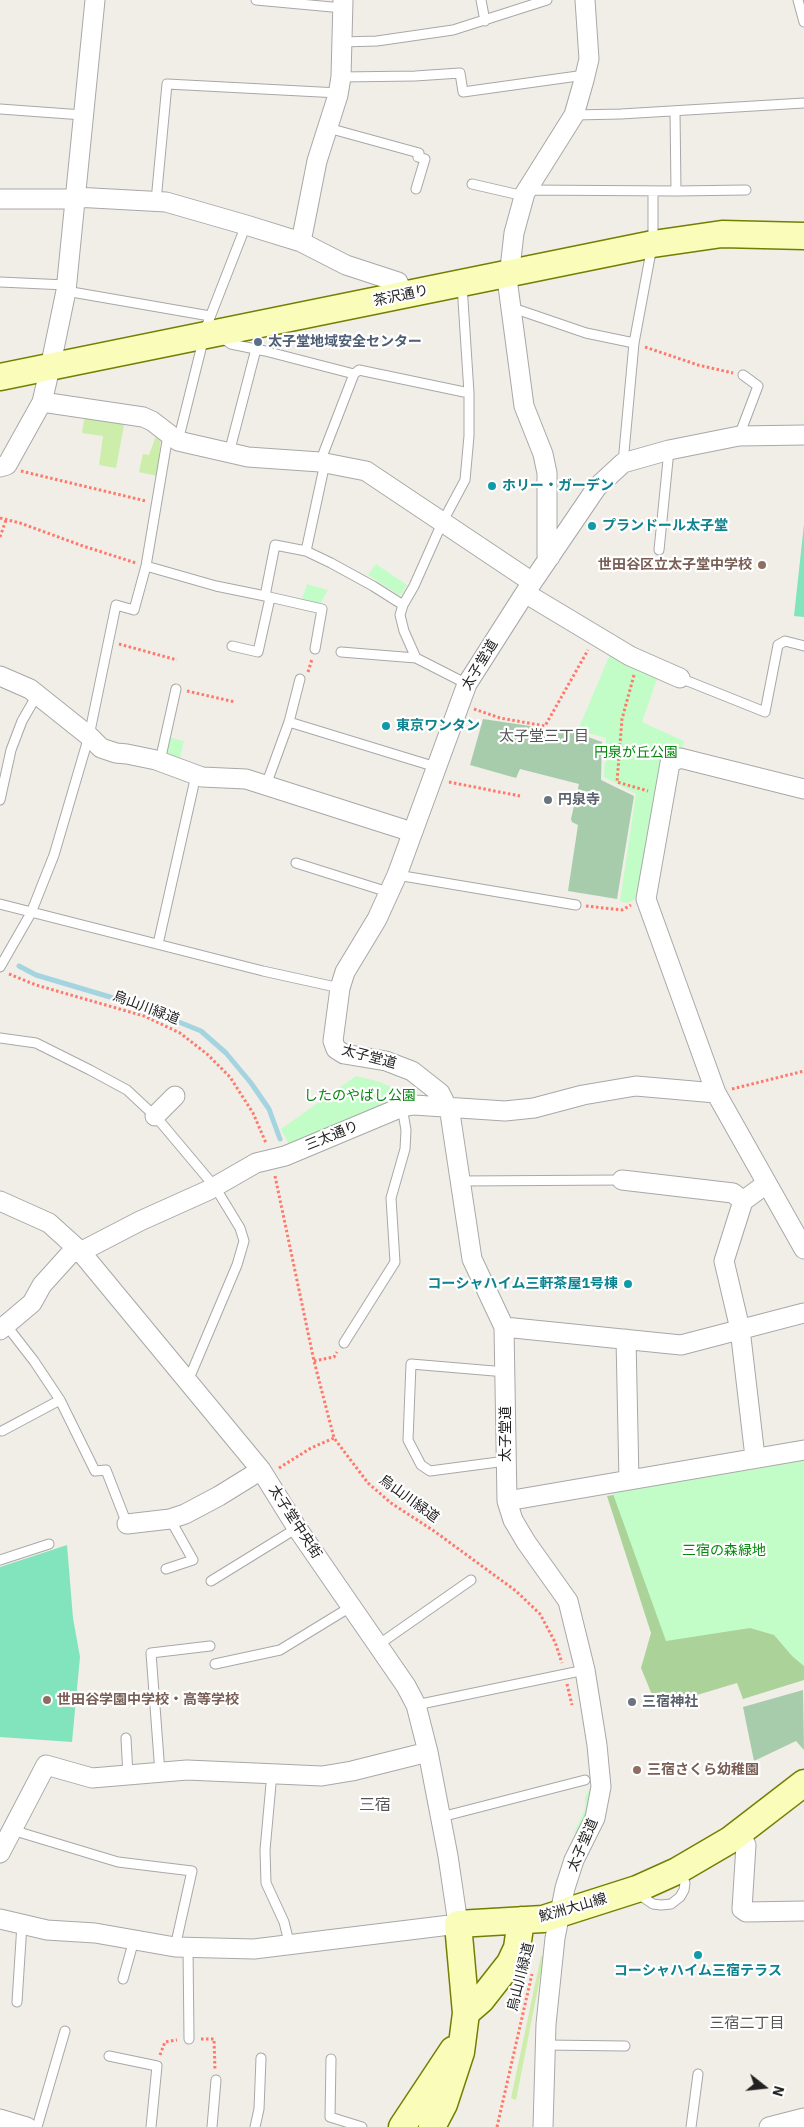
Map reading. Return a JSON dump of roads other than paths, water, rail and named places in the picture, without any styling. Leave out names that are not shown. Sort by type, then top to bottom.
[{"type":"main road","name":"茶沢通り","points":[[0,377],[50,368],[209,328],[403,295],[510,274],[651,251],[722,234],[804,236]]},
{"type":"main road","name":"鮫洲大山線","points":[[458,1924],[543,1919],[639,1889],[680,1869],[739,1833],[801,1790]]},
{"type":"main road","points":[[466,2013],[481,2000],[510,1963],[517,1948],[521,1920]]},
{"type":"main road","points":[[432,2127],[444,2104],[461,2052],[463,2038],[466,2013],[458,1924]]},
{"type":"main road","points":[[402,2127],[448,2056],[463,2038]]},
{"type":"street","points":[[1,467],[7,465],[42,402],[50,368],[66,288],[95,0]]},
{"type":"street","points":[[550,557],[547,555],[546,473],[542,454],[524,406],[508,295],[514,233],[526,193],[574,115],[590,59],[585,0]]},
{"type":"street","points":[[301,242],[317,161],[340,85],[343,4]]},
{"type":"street","points":[[0,199],[75,198],[166,202],[301,242],[346,265],[398,282],[403,295]]},
{"type":"street","points":[[42,402],[144,417],[152,420],[174,438],[248,458],[322,463],[366,470],[442,523],[596,636],[638,660],[680,678]]},
{"type":"street","name":"太子堂道","points":[[543,2127],[545,2045],[552,1959],[560,1913],[574,1860],[595,1818],[601,1787],[597,1745],[584,1670],[568,1601],[526,1542],[513,1520],[507,1502],[504,1327],[472,1259],[464,1218],[453,1127],[448,1107],[440,1093],[412,1070],[386,1061],[344,1054],[336,1050],[333,1041],[340,988],[345,972],[377,919],[397,875],[467,684],[528,587],[597,487],[623,463],[669,450],[739,436],[804,435]]},
{"type":"street","points":[[0,676],[37,695],[89,736],[101,748],[116,754],[141,756],[202,778],[246,780],[266,785],[412,832]]},
{"type":"street","points":[[804,789],[680,758],[670,762],[646,899],[716,1093],[804,1249]]},
{"type":"street","name":"三太通り","points":[[3,1327],[32,1303],[42,1285],[70,1254],[215,1187],[256,1163],[272,1159],[402,1108],[414,1105],[505,1111],[534,1108],[584,1095],[636,1086],[716,1093]]},
{"type":"street","points":[[155,1116],[175,1096]]},
{"type":"street","points":[[622,1180],[733,1193],[743,1201]]},
{"type":"street","points":[[755,1457],[740,1328],[724,1260],[743,1201],[766,1184]]},
{"type":"street","name":"太子堂中央街","points":[[0,1201],[49,1223],[80,1251],[263,1473],[298,1528],[406,1686],[416,1704],[428,1752],[458,1924]]},
{"type":"street","points":[[504,1327],[681,1345],[740,1328],[804,1313]]},
{"type":"street","points":[[626,1339],[629,1480]]},
{"type":"street","points":[[507,1502],[755,1457],[804,1450]]},
{"type":"street","points":[[128,1524],[170,1519],[185,1514],[263,1473]]},
{"type":"street","points":[[0,1853],[46,1765],[92,1778],[187,1770],[322,1776],[352,1771],[428,1752]]},
{"type":"street","points":[[739,1833],[746,1845],[742,1909],[746,1912],[804,1911]]},
{"type":"street","points":[[0,1919],[47,1930],[95,1933],[181,1947],[221,1949],[290,1946],[458,1924]]},
{"type":"street","points":[[769,2127],[804,2118]]},
{"type":"street","points":[[3,2122],[26,2127]]},
{"type":"lane","points":[[256,0],[343,4]]},
{"type":"lane","points":[[481,0],[485,21]]},
{"type":"lane","points":[[342,42],[377,42],[453,30],[547,0]]},
{"type":"lane","points":[[798,0],[804,22]]},
{"type":"lane","points":[[156,201],[167,84],[340,85],[460,73],[463,92],[585,75]]},
{"type":"lane","points":[[574,115],[804,103]]},
{"type":"lane","points":[[0,109],[83,115]]},
{"type":"lane","points":[[675,111],[676,191]]},
{"type":"lane","points":[[328,128],[419,153],[418,157],[426,160],[416,189]]},
{"type":"lane","points":[[472,184],[526,193],[746,190]]},
{"type":"lane","points":[[623,463],[634,343],[651,251],[653,191]]},
{"type":"lane","points":[[2,969],[32,912],[54,855],[89,736],[116,605],[134,610],[146,566],[166,441],[174,438],[209,328],[246,225]]},
{"type":"lane","points":[[0,282],[66,288],[209,328],[231,344],[354,374]]},
{"type":"lane","points":[[416,658],[404,632],[400,615],[442,523],[465,480],[469,436],[469,393],[462,283]]},
{"type":"lane","points":[[510,308],[586,333],[634,343]]},
{"type":"lane","points":[[229,453],[256,349]]},
{"type":"lane","points":[[306,552],[322,463],[354,374],[358,370],[469,393]]},
{"type":"lane","points":[[739,436],[758,386],[743,375]]},
{"type":"lane","points":[[659,550],[669,450]]},
{"type":"lane","points":[[232,646],[258,652],[275,545],[306,552],[372,586],[403,605]]},
{"type":"lane","points":[[146,566],[216,586],[322,610],[315,649]]},
{"type":"lane","points":[[680,678],[765,712],[778,644],[785,641],[804,646]]},
{"type":"lane","points":[[341,652],[416,658],[467,684]]},
{"type":"lane","points":[[266,785],[289,722],[300,679]]},
{"type":"lane","points":[[160,762],[176,689]]},
{"type":"lane","points":[[0,800],[11,750],[22,721],[37,695]]},
{"type":"lane","points":[[289,722],[433,773]]},
{"type":"lane","points":[[158,944],[196,775]]},
{"type":"lane","points":[[296,863],[388,892]]},
{"type":"lane","points":[[397,875],[576,904]]},
{"type":"lane","points":[[0,904],[340,988]]},
{"type":"lane","points":[[0,1038],[36,1043],[127,1090],[155,1116],[215,1187],[240,1228],[244,1241],[237,1265],[188,1381]]},
{"type":"lane","points":[[344,1343],[395,1262],[391,1198],[405,1149],[405,1118],[402,1108]]},
{"type":"lane","points":[[461,1181],[622,1180]]},
{"type":"lane","points":[[3,1327],[34,1361],[60,1400],[95,1471],[106,1470],[128,1524]]},
{"type":"lane","points":[[506,1372],[411,1364],[408,1440],[420,1465],[430,1470],[506,1461]]},
{"type":"lane","points":[[2,1431],[60,1400]]},
{"type":"lane","points":[[166,1569],[193,1560],[170,1519]]},
{"type":"lane","points":[[211,1581],[298,1528]]},
{"type":"lane","points":[[0,1560],[49,1544]]},
{"type":"lane","points":[[378,1645],[471,1580]]},
{"type":"lane","points":[[215,1664],[280,1650],[352,1606]]},
{"type":"lane","points":[[160,1773],[151,1653],[210,1646]]},
{"type":"lane","points":[[416,1704],[584,1670]]},
{"type":"lane","points":[[126,1738],[128,1776]]},
{"type":"lane","points":[[272,1774],[265,1850],[266,1883],[284,1922],[290,1946]]},
{"type":"lane","points":[[441,1818],[585,1780]]},
{"type":"lane","points":[[12,1830],[118,1862],[192,1871],[181,1947],[189,2039]]},
{"type":"lane","points":[[17,2002],[22,1924]]},
{"type":"lane","points":[[123,1979],[134,1940]]},
{"type":"lane","points":[[37,2127],[65,2031]]},
{"type":"lane","points":[[545,2045],[625,2046]]},
{"type":"lane","points":[[109,2056],[157,2066],[151,2127]]},
{"type":"lane","points":[[255,2127],[259,2109],[261,2058]]},
{"type":"lane","points":[[331,2059],[330,2117],[362,2127]]},
{"type":"lane","points":[[691,2127],[698,2074]]},
{"type":"lane","points":[[212,2127],[216,2080]]},
{"type":"waterway","points":[[19,966],[36,975],[137,1005],[201,1031],[226,1053],[251,1083],[269,1109],[280,1139]]},
{"type":"place","name":"太子堂地域安全センター","points":[[258,342]]},
{"type":"place","name":"ホリー・ガーデン","points":[[492,486]]},
{"type":"place","name":"プランドール太子堂","points":[[592,526]]},
{"type":"place","name":"世田谷区立太子堂中学校","points":[[762,565]]},
{"type":"place","name":"東京ワンタン","points":[[386,726]]},
{"type":"place","name":"円泉寺","points":[[548,800]]},
{"type":"place","name":"コーシャハイム三軒茶屋1号棟","points":[[628,1284]]},
{"type":"place","name":"世田谷学園中学校・高等学校","points":[[47,1700]]},
{"type":"place","name":"三宿神社","points":[[632,1702]]},
{"type":"place","name":"三宿さくら幼稚園","points":[[637,1770]]},
{"type":"place","name":"コーシャハイム三宿テラス","points":[[698,1955]]},
{"type":"district","name":"太子堂三丁目","points":[[544,737]]},
{"type":"district","name":"三宿","points":[[375,1805]]},
{"type":"district","name":"三宿二丁目","points":[[747,2024]]},
{"type":"park label","name":"円泉が丘公園","points":[[636,753]]},
{"type":"park label","name":"したのやばし公園","points":[[360,1096]]},
{"type":"park label","name":"三宿の森緑地","points":[[724,1551]]}]
